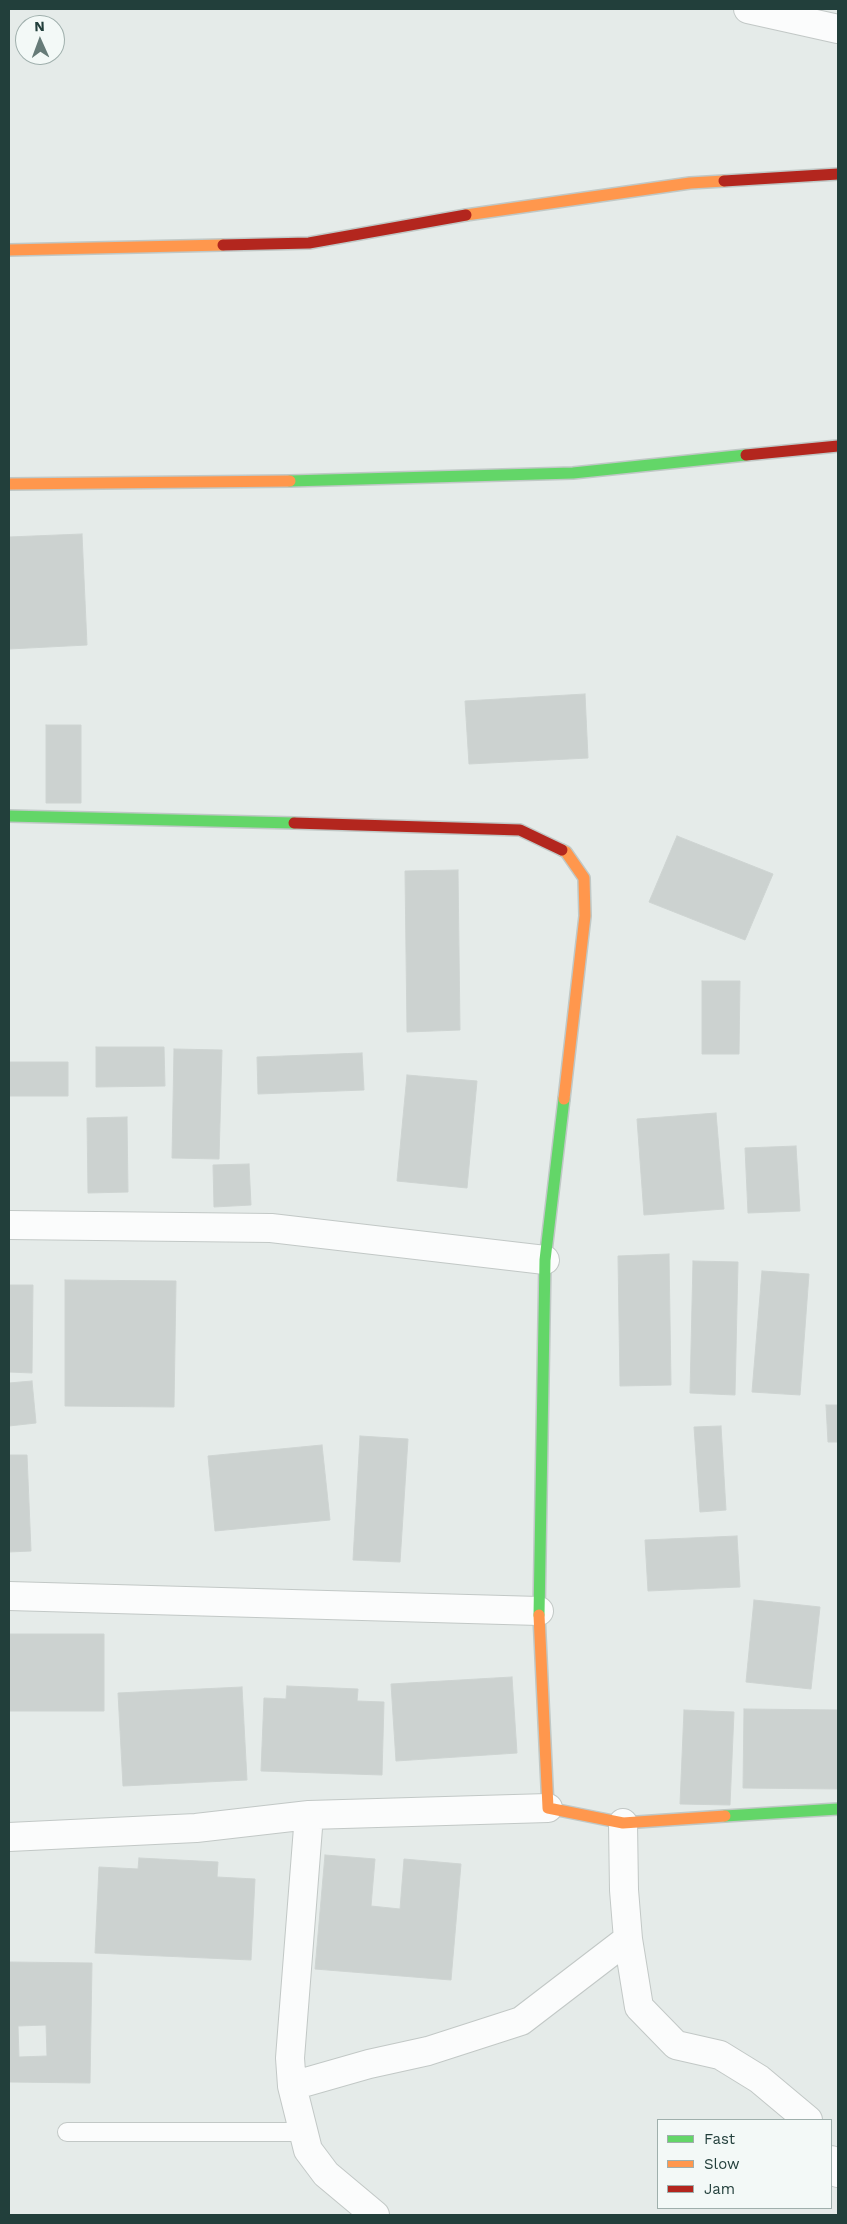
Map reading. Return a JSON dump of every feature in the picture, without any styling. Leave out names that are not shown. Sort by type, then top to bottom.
[{"type":"street","points":[[748,9],[838,29]]},
{"type":"street","points":[[9,250],[309,243],[495,210],[680,185],[838,174]]},
{"type":"street","points":[[9,484],[296,481],[573,473],[838,446]]},
{"type":"street","points":[[9,816],[105,817],[520,830],[566,852],[584,878],[585,916],[546,1260],[539,1612],[548,1808]]},
{"type":"street","points":[[9,1225],[271,1228],[546,1260]]},
{"type":"street","points":[[9,1596],[539,1612]]},
{"type":"street","points":[[9,1837],[196,1828],[309,1815],[548,1808],[623,1823],[838,1809]]},
{"type":"street","points":[[309,1815],[290,2058],[292,2086],[308,2150],[326,2174],[375,2215]]},
{"type":"street","points":[[623,1823],[624,1890],[628,1939],[639,2007],[676,2045],[720,2054],[759,2079],[807,2119]]},
{"type":"street","points":[[292,2086],[369,2064],[428,2051],[521,2021],[628,1939]]},
{"type":"street","points":[[832,2162],[838,2173]]},
{"type":"lane","points":[[67,2132],[303,2132]]},
{"type":"building","points":[[82,534],[87,645],[9,649],[9,537]]},
{"type":"building","points":[[585,694],[588,758],[469,764],[465,701]]},
{"type":"building","points":[[46,725],[81,725],[81,803],[46,803]]},
{"type":"building","points":[[677,836],[773,874],[745,940],[649,902]]},
{"type":"building","points":[[458,870],[460,1030],[407,1032],[405,871]]},
{"type":"building","points":[[702,981],[740,981],[739,1054],[702,1054]]},
{"type":"building","points":[[96,1047],[164,1047],[165,1086],[96,1087]]},
{"type":"building","points":[[174,1049],[222,1050],[219,1159],[172,1158]]},
{"type":"building","points":[[362,1053],[364,1090],[258,1094],[257,1057]]},
{"type":"building","points":[[9,1062],[68,1062],[68,1096],[9,1096]]},
{"type":"building","points":[[407,1075],[477,1081],[467,1188],[397,1181]]},
{"type":"building","points":[[716,1113],[724,1209],[644,1215],[637,1119]]},
{"type":"building","points":[[127,1117],[128,1192],[88,1193],[87,1118]]},
{"type":"building","points":[[796,1146],[800,1211],[748,1213],[745,1148]]},
{"type":"building","points":[[249,1164],[251,1205],[214,1207],[213,1165]]},
{"type":"building","points":[[669,1254],[671,1385],[620,1386],[618,1256]]},
{"type":"building","points":[[693,1261],[738,1262],[735,1395],[690,1393]]},
{"type":"building","points":[[762,1271],[809,1274],[800,1395],[752,1392]]},
{"type":"building","points":[[65,1280],[176,1281],[174,1407],[65,1406]]},
{"type":"building","points":[[9,1285],[33,1285],[32,1373],[9,1372]]},
{"type":"building","points":[[32,1381],[36,1423],[9,1426],[9,1383]]},
{"type":"building","points":[[826,1405],[838,1405],[838,1442],[828,1442]]},
{"type":"building","points":[[721,1426],[726,1510],[700,1512],[694,1427]]},
{"type":"building","points":[[360,1436],[408,1439],[400,1562],[353,1560]]},
{"type":"building","points":[[322,1445],[330,1520],[215,1531],[208,1456]]},
{"type":"building","points":[[9,1455],[27,1455],[31,1551],[9,1552]]},
{"type":"building","points":[[737,1536],[740,1587],[648,1591],[645,1540]]},
{"type":"building","points":[[754,1600],[820,1607],[811,1689],[746,1682]]},
{"type":"building","points":[[9,1634],[104,1634],[104,1711],[9,1711]]},
{"type":"building","points":[[512,1677],[517,1753],[396,1761],[391,1684]]},
{"type":"building","points":[[287,1686],[358,1689],[357,1701],[384,1702],[382,1775],[261,1771],[264,1698],[286,1699]]},
{"type":"building","points":[[242,1687],[247,1780],[123,1786],[118,1693]]},
{"type":"building","points":[[744,1709],[838,1710],[838,1789],[743,1788]]},
{"type":"building","points":[[684,1710],[734,1712],[730,1805],[680,1804]]},
{"type":"building","points":[[325,1855],[375,1859],[371,1906],[400,1909],[404,1859],[461,1864],[451,1980],[315,1969]]},
{"type":"building","points":[[139,1858],[218,1862],[217,1877],[255,1879],[251,1960],[95,1953],[99,1867],[138,1869]]},
{"type":"building","points":[[9,1962],[92,1963],[90,2083],[9,2082]],"holes":[[[46,2025],[47,2056],[19,2057],[18,2026]]]},
{"type":"traffic: fast","points":[[290,481],[573,473],[746,455]]},
{"type":"traffic: fast","points":[[9,816],[294,823]]},
{"type":"traffic: fast","points":[[539,1615],[545,1260],[564,1099]]},
{"type":"traffic: fast","points":[[725,1816],[838,1809]]},
{"type":"traffic: slow","points":[[466,215],[690,183],[724,181]]},
{"type":"traffic: slow","points":[[9,250],[223,245]]},
{"type":"traffic: slow","points":[[9,484],[290,481]]},
{"type":"traffic: slow","points":[[562,850],[566,852],[584,878],[585,916],[564,1099]]},
{"type":"traffic: slow","points":[[539,1615],[548,1808],[623,1823],[725,1816]]},
{"type":"traffic: jam","points":[[724,181],[838,174]]},
{"type":"traffic: jam","points":[[223,245],[309,243],[466,215]]},
{"type":"traffic: jam","points":[[746,455],[838,446]]},
{"type":"traffic: jam","points":[[294,823],[520,830],[562,850]]}]
